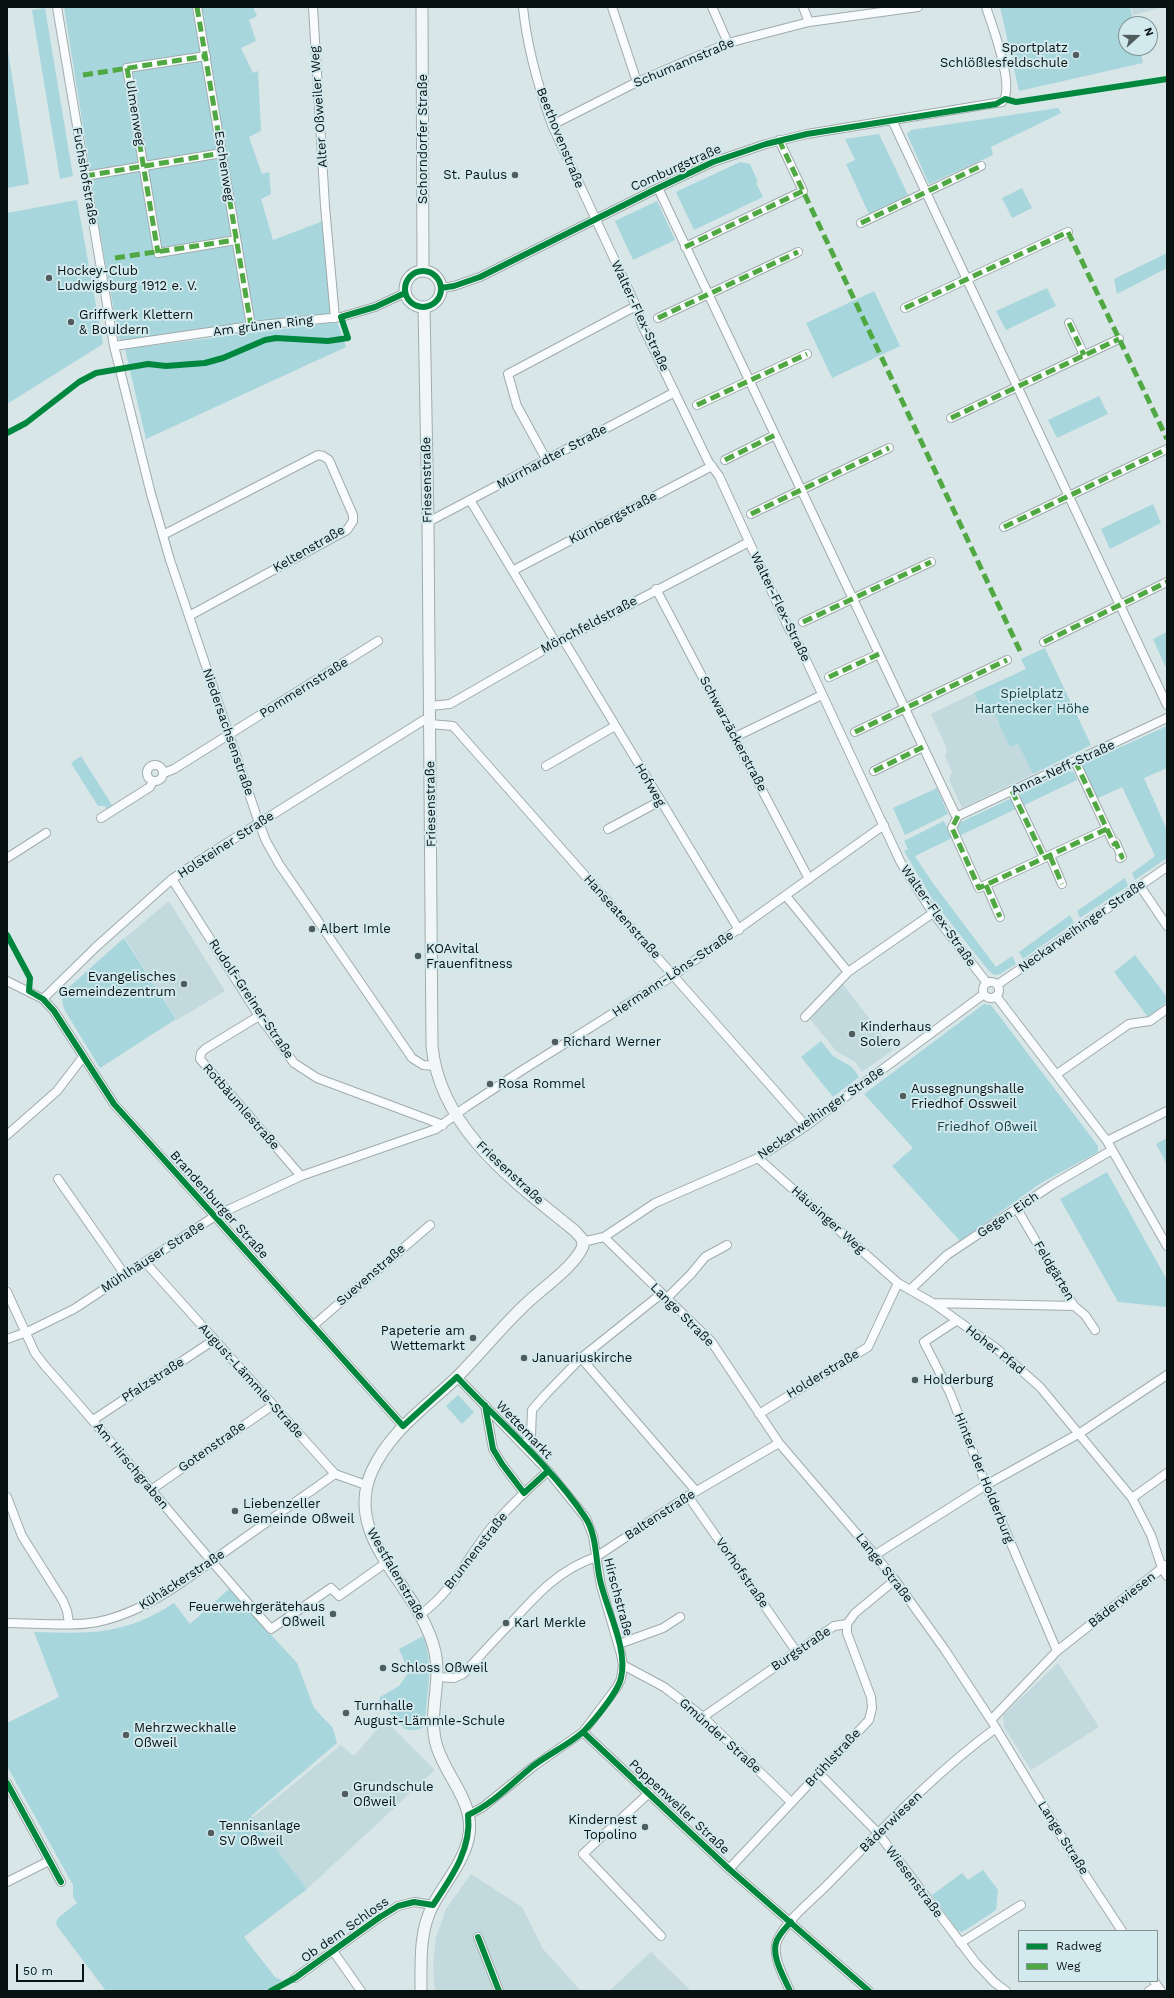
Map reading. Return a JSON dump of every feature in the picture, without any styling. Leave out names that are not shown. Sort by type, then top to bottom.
[{"type":"main road","name":"Schorndorfer Straße","points":[[422,7],[423,270]]},
{"type":"main road","points":[[423,270],[435,275],[441,288],[437,300],[429,306],[424,307],[410,302],[405,293],[407,279],[414,272],[423,270]]},
{"type":"main road","name":"Friesenstraße","points":[[424,307],[430,706],[432,1046],[435,1066],[442,1089],[468,1132],[499,1166],[575,1231],[582,1242]]},
{"type":"main road","name":"Westfalenstraße","points":[[421,1991],[422,1943],[428,1916],[433,1905],[445,1888],[465,1849],[469,1833],[468,1815],[466,1804],[459,1789],[443,1763],[434,1735],[433,1720],[436,1678],[435,1653],[430,1633],[421,1614],[373,1540],[365,1517],[364,1496],[366,1485],[372,1470],[387,1445],[403,1426],[457,1377],[525,1304],[573,1261],[581,1250],[582,1242]]},
{"type":"street","name":"Fuchshofstraße","points":[[57,7],[114,346]]},
{"type":"street","name":"Eschenweg","points":[[197,7],[251,326]]},
{"type":"street","name":"Alter Oßweiler Weg","points":[[313,7],[325,206],[338,317]]},
{"type":"street","name":"Beethovenstraße","points":[[523,7],[530,55],[541,96],[552,125],[595,219]]},
{"type":"street","points":[[612,7],[637,82]]},
{"type":"street","points":[[712,7],[728,43]]},
{"type":"street","points":[[803,7],[809,22]]},
{"type":"street","name":"Schumannstraße","points":[[552,125],[637,82],[728,43],[809,22],[898,8],[918,7]]},
{"type":"street","name":"Comburgstraße","points":[[441,288],[454,286],[480,276],[658,188],[720,160],[779,140],[807,134],[996,104],[1005,99],[1007,92],[1004,69],[986,7]]},
{"type":"street","name":"Ulmenweg","points":[[206,56],[127,68],[158,253],[236,240]]},
{"type":"street","points":[[892,120],[924,192],[1167,705]]},
{"type":"street","points":[[685,247],[803,191],[779,140]]},
{"type":"street","points":[[85,176],[222,153]]},
{"type":"street","points":[[861,223],[982,166]]},
{"type":"street","points":[[658,188],[802,490],[878,654],[955,814],[958,816],[952,828],[979,888],[1107,829]]},
{"type":"street","name":"Walter-Flex-Straße","points":[[595,219],[636,306],[642,325],[712,466],[719,476],[749,542],[752,552],[789,629],[801,649],[901,863],[934,913],[986,983]]},
{"type":"street","points":[[905,308],[1068,232]]},
{"type":"street","points":[[658,318],[798,252]]},
{"type":"street","name":"Am grünen Ring","points":[[114,346],[251,326],[338,317],[375,308],[405,293]]},
{"type":"street","points":[[546,459],[517,406],[508,374],[636,306]]},
{"type":"street","points":[[1069,323],[1084,355]]},
{"type":"street","points":[[951,418],[1119,339]]},
{"type":"street","name":"Niedersachsenstraße","points":[[114,346],[163,535],[229,735],[266,841],[279,866],[412,1058],[423,1065],[435,1066]]},
{"type":"street","points":[[697,405],[807,354]]},
{"type":"street","name":"Murrhardter Straße","points":[[428,522],[675,392]]},
{"type":"street","points":[[725,460],[775,435]]},
{"type":"street","points":[[751,514],[889,448]]},
{"type":"street","points":[[1004,527],[1167,449]]},
{"type":"street","name":"Keltenstraße","points":[[163,535],[318,455],[329,460],[353,515],[353,521],[347,530],[189,616]]},
{"type":"street","name":"Kürnbergstraße","points":[[514,570],[712,466]]},
{"type":"street","name":"Hofweg","points":[[470,500],[615,726],[739,930]]},
{"type":"street","name":"Mönchfeldstraße","points":[[430,706],[450,704],[560,641],[656,589],[749,542]]},
{"type":"street","points":[[803,622],[931,562]]},
{"type":"street","points":[[1044,642],[1167,582]]},
{"type":"street","name":"Schwarzäckerstraße","points":[[656,589],[735,736],[809,879]]},
{"type":"street","name":"Pommernstraße","points":[[164,772],[174,769],[378,641]]},
{"type":"street","points":[[829,677],[878,654]]},
{"type":"street","points":[[855,732],[1007,660]]},
{"type":"street","points":[[735,736],[822,695]]},
{"type":"street","name":"Anna-Neff-Straße","points":[[958,816],[1167,718]]},
{"type":"street","name":"Holsteiner Straße","points":[[43,999],[96,947],[172,879],[424,720],[430,722]]},
{"type":"street","name":"Hanseatenstraße","points":[[430,722],[453,726],[806,1126]]},
{"type":"street","points":[[546,766],[615,726]]},
{"type":"street","points":[[874,771],[923,747]]},
{"type":"street","points":[[1075,761],[1114,844],[1116,843],[1122,857],[1120,858]]},
{"type":"street","points":[[152,765],[159,765],[164,772],[160,780],[153,780],[147,773],[149,767],[152,765]]},
{"type":"street","points":[[101,818],[150,786],[153,780]]},
{"type":"street","points":[[1012,791],[1062,884]]},
{"type":"street","points":[[608,829],[660,801]]},
{"type":"street","name":"Hermann-Löns-Straße","points":[[456,1114],[521,1071],[674,975],[884,826]]},
{"type":"street","points":[[7,858],[46,833]]},
{"type":"street","name":"Neckarweihinger Straße","points":[[997,985],[1167,867]]},
{"type":"street","name":"Rudolf-Greiner-Straße","points":[[172,879],[259,1016],[294,1063],[324,1081],[443,1125]]},
{"type":"street","points":[[986,885],[1000,917]]},
{"type":"street","points":[[1140,886],[1167,926]]},
{"type":"street","points":[[786,896],[848,972]]},
{"type":"street","points":[[805,1017],[848,972],[934,913]]},
{"type":"street","name":"Brandenburger Straße","points":[[7,981],[43,999],[54,1011],[82,1057],[114,1104],[314,1325],[403,1426]]},
{"type":"street","points":[[992,982],[997,985],[999,992],[996,996],[991,998],[984,994],[983,989],[986,983],[992,982]]},
{"type":"street","name":"Neckarweihinger Straße","points":[[582,1242],[604,1237],[655,1203],[758,1158],[806,1126],[984,994]]},
{"type":"street","points":[[996,996],[1057,1074],[1106,1141],[1167,1246]]},
{"type":"street","points":[[1057,1074],[1129,1024],[1150,1021],[1167,1009]]},
{"type":"street","name":"Rotbäumlestraße","points":[[259,1016],[205,1049],[199,1056],[301,1176]]},
{"type":"street","points":[[7,1135],[57,1091],[82,1057]]},
{"type":"street","points":[[1106,1141],[1167,1111]]},
{"type":"street","name":"Mühlhäuser Straße","points":[[7,1339],[27,1332],[74,1309],[215,1216],[301,1176],[436,1129],[456,1114]]},
{"type":"street","name":"Gegen Eich","points":[[911,1289],[947,1255],[1052,1185],[1112,1150]]},
{"type":"street","name":"Häusinger Weg","points":[[758,1158],[898,1283]]},
{"type":"street","points":[[58,1179],[125,1275]]},
{"type":"street","name":"Feldgärten","points":[[1017,1209],[1074,1306],[1085,1315],[1095,1330]]},
{"type":"street","name":"Suevenstraße","points":[[314,1325],[430,1225]]},
{"type":"street","name":"Lange Straße","points":[[604,1237],[664,1297],[690,1319],[711,1341],[779,1443],[895,1580],[945,1650],[992,1720],[1080,1867],[1121,1930]]},
{"type":"street","points":[[524,1446],[531,1435],[532,1410],[581,1358],[664,1297],[691,1274],[706,1257],[727,1245]]},
{"type":"street","name":"August-Lämmle-Straße","points":[[145,1262],[334,1474],[366,1485]]},
{"type":"street","name":"Hoher Pfad","points":[[898,1283],[911,1289],[933,1303],[1018,1366],[1040,1387],[1080,1433],[1132,1498],[1165,1566],[1167,1576]]},
{"type":"street","name":"Holderstraße","points":[[759,1414],[868,1347],[898,1283]]},
{"type":"street","name":"Am Hirschgraben","points":[[7,1292],[27,1332],[35,1353],[45,1366],[93,1420],[211,1562],[271,1629],[332,1588],[339,1596],[387,1562]]},
{"type":"street","points":[[933,1303],[1074,1306]]},
{"type":"street","name":"Hinter der Holderburg","points":[[956,1321],[924,1342],[950,1393],[986,1485],[1057,1651]]},
{"type":"street","name":"Pfalzstraße","points":[[93,1420],[214,1340]]},
{"type":"street","points":[[581,1358],[696,1491]]},
{"type":"street","points":[[875,1555],[986,1485],[1080,1433],[1167,1375]]},
{"type":"street","name":"Wettemarkt","points":[[457,1377],[548,1471]]},
{"type":"street","name":"Gotenstraße","points":[[151,1490],[273,1405]]},
{"type":"street","name":"Wettemarkt","points":[[485,1405],[493,1449],[524,1494]]},
{"type":"street","name":"Baltenstraße","points":[[436,1678],[454,1678],[463,1674],[546,1586],[570,1568],[596,1557],[696,1491],[779,1443]]},
{"type":"street","name":"Brunnenstraße","points":[[421,1614],[449,1588],[495,1522],[548,1471]]},
{"type":"street","name":"Hirschstraße","points":[[548,1471],[586,1518],[593,1536],[601,1586],[619,1644],[623,1665],[621,1679],[617,1687],[583,1732]]},
{"type":"street","points":[[1132,1498],[1167,1473]]},
{"type":"street","name":"Kühäckerstraße","points":[[7,1623],[95,1622],[129,1613],[156,1599],[211,1562],[334,1474]]},
{"type":"street","name":"Vorhofstraße","points":[[688,1496],[796,1651]]},
{"type":"street","points":[[7,1497],[22,1536],[68,1611],[69,1623]]},
{"type":"street","name":"Bäderwiesen","points":[[992,1720],[1057,1651],[1165,1566]]},
{"type":"street","name":"Burgstraße","points":[[703,1717],[834,1626],[847,1624],[855,1613],[895,1580]]},
{"type":"street","points":[[619,1644],[663,1628],[680,1617]]},
{"type":"street","name":"Brühlstraße","points":[[729,1869],[868,1720],[872,1708],[871,1696],[847,1633],[847,1624]]},
{"type":"street","name":"Gmünder Straße","points":[[623,1665],[664,1687],[703,1717],[791,1802]]},
{"type":"street","name":"Bäderwiesen","points":[[790,1991],[779,1963],[776,1947],[777,1940],[791,1922],[878,1833],[963,1752],[996,1728]]},
{"type":"street","points":[[468,1815],[483,1807],[534,1766],[583,1732]]},
{"type":"street","name":"Poppenweiler Straße","points":[[583,1732],[729,1869],[869,1991]]},
{"type":"street","name":"Wiesenstraße","points":[[819,1774],[878,1833],[960,1943],[994,1982],[1006,1991]]},
{"type":"street","points":[[7,1783],[61,1882]]},
{"type":"street","points":[[649,1793],[583,1854],[661,1936]]},
{"type":"street","points":[[7,1882],[49,1861]]},
{"type":"street","name":"Ob dem Schloss","points":[[295,1978],[380,1917],[398,1906],[414,1902],[433,1905]]},
{"type":"street","points":[[960,1943],[1021,1905]]},
{"type":"street","points":[[478,1937],[499,1991]]},
{"type":"street","points":[[333,1951],[361,1991]]},
{"type":"street","points":[[1149,1991],[1158,1986]]},
{"type":"shaded area","points":[[1131,7],[1165,7],[1133,15]]},
{"type":"shaded area","points":[[974,693],[982,708],[989,705],[994,715],[998,718],[999,724],[1011,747],[1018,744],[1033,774],[962,808],[949,780],[952,772],[945,756],[947,749],[931,714]]},
{"type":"shaded area","points":[[169,901],[225,991],[177,1020],[125,938]]},
{"type":"shaded area","name":"Kinderhaus Solero","points":[[843,984],[893,1050],[862,1072],[855,1062],[836,1051],[810,1019]]},
{"type":"shaded area","points":[[1058,1663],[1099,1727],[1031,1770],[1004,1727],[1003,1715]]},
{"type":"shaded area","name":"Grundschule Oßweil","points":[[385,1720],[435,1770],[307,1889],[252,1818],[341,1745],[354,1756]]},
{"type":"shaded area","points":[[471,1874],[522,1907],[543,1949],[581,1991],[435,1991],[433,1967],[436,1937],[446,1909]]},
{"type":"shaded area","points":[[651,1952],[691,1991],[609,1991]]},
{"type":"green space","points":[[64,7],[253,7],[257,16],[249,20],[256,41],[241,48],[253,73],[258,71],[261,131],[249,137],[262,174],[269,172],[271,194],[261,199],[273,240],[326,220],[335,318],[130,343],[119,339],[100,233]]},
{"type":"green space","name":"Sportplatz Schlößlesfeldschule","points":[[1000,7],[1130,7],[1132,16],[1118,16],[1118,56],[1142,56],[1143,63],[1019,91]]},
{"type":"green space","points":[[45,8],[73,176],[60,179],[32,10]]},
{"type":"green space","points":[[7,45],[29,184],[7,188]]},
{"type":"green space","points":[[1058,108],[1061,113],[991,147],[993,155],[929,184],[907,134],[911,130]]},
{"type":"green space","points":[[879,134],[908,195],[869,214],[846,164],[855,160],[845,139]]},
{"type":"green space","points":[[740,162],[750,164],[758,182],[756,183],[763,197],[694,230],[676,192]]},
{"type":"green space","points":[[1022,188],[1032,208],[1012,218],[1002,198]]},
{"type":"green space","name":"Hockey-Club Ludwigsburg 1912 e. V.","points":[[77,200],[103,344],[7,404],[7,213]]},
{"type":"green space","points":[[657,201],[675,240],[633,260],[615,221]]},
{"type":"green space","points":[[1167,253],[1167,268],[1117,294],[1114,279]]},
{"type":"green space","points":[[1047,288],[1056,306],[1006,330],[996,311]]},
{"type":"green space","points":[[874,291],[900,346],[832,378],[806,323]]},
{"type":"green space","points":[[337,322],[346,347],[146,439],[125,349]]},
{"type":"green space","points":[[1099,396],[1108,414],[1057,438],[1048,420]]},
{"type":"green space","points":[[1153,504],[1161,523],[1110,549],[1101,529]]},
{"type":"green space","points":[[1167,632],[1167,665],[1165,666],[1153,639]]},
{"type":"green space","name":"Spielplatz Hartenecker Höhe","points":[[1045,648],[1091,745],[1033,774],[1018,744],[1010,747],[999,724],[998,718],[994,715],[989,705],[982,709],[974,693],[1026,669],[1021,659]]},
{"type":"green space","points":[[1167,726],[1167,768],[1144,778],[1167,830],[1167,858],[1135,880],[1132,873],[1155,856],[1122,787],[1096,799],[1081,768],[1083,764]]},
{"type":"green space","points":[[81,756],[112,805],[107,809],[105,806],[98,806],[71,763]]},
{"type":"green space","points":[[1069,771],[1074,772],[1077,780],[959,836],[957,830],[959,823]]},
{"type":"green space","points":[[937,788],[948,814],[905,835],[893,808]]},
{"type":"green space","points":[[944,821],[952,838],[915,856],[932,882],[996,967],[1012,956],[1016,964],[1000,974],[994,975],[989,971],[934,902],[904,851],[908,849],[904,841]]},
{"type":"green space","points":[[1125,878],[1128,886],[1080,918],[1077,911]]},
{"type":"green space","points":[[1070,915],[1074,923],[1023,959],[1019,952]]},
{"type":"green space","points":[[124,938],[176,1019],[100,1068],[64,1009],[62,1000],[67,989]]},
{"type":"green space","points":[[1135,955],[1167,997],[1167,1002],[1148,1017],[1114,972]]},
{"type":"green space","name":"Friedhof Oßweil","points":[[984,1004],[991,1005],[1098,1146],[1098,1152],[1041,1183],[960,1241],[892,1166],[913,1148],[864,1094]]},
{"type":"green space","points":[[821,1041],[833,1056],[852,1067],[859,1077],[833,1097],[801,1057]]},
{"type":"green space","points":[[1167,1138],[1167,1165],[1156,1144]]},
{"type":"green space","points":[[1107,1172],[1167,1280],[1167,1307],[1118,1302],[1060,1199]]},
{"type":"green space","points":[[458,1395],[474,1412],[462,1424],[446,1406]]},
{"type":"green space","points":[[229,1589],[297,1663],[314,1708],[333,1728],[337,1743],[251,1816],[307,1889],[244,1937],[275,1977],[282,1980],[268,1991],[106,1991],[57,1926],[56,1922],[59,1917],[77,1903],[73,1897],[73,1885],[7,1766],[7,1723],[59,1697],[34,1632],[73,1633],[123,1627],[156,1614],[174,1603],[190,1624]]},
{"type":"green space","points":[[423,1636],[429,1658],[429,1680],[425,1725],[416,1730],[410,1730],[405,1729],[379,1702],[380,1697],[399,1686],[409,1672],[399,1649]]},
{"type":"green space","points":[[983,1870],[998,1890],[996,1910],[961,1932],[956,1929],[932,1895],[962,1873],[968,1880]]},
{"type":"marked path","points":[[197,7],[251,326]]},
{"type":"marked path","points":[[83,75],[206,56]]},
{"type":"marked path","points":[[127,68],[158,253]]},
{"type":"marked path","points":[[779,140],[1021,653]]},
{"type":"marked path","points":[[85,176],[222,153]]},
{"type":"marked path","points":[[861,223],[981,166]]},
{"type":"marked path","points":[[685,247],[803,191]]},
{"type":"marked path","points":[[905,308],[1068,232],[1167,439]]},
{"type":"marked path","points":[[115,258],[236,240]]},
{"type":"marked path","points":[[658,318],[798,252]]},
{"type":"marked path","points":[[1069,323],[1084,355]]},
{"type":"marked path","points":[[951,418],[1119,339]]},
{"type":"marked path","points":[[697,405],[807,354]]},
{"type":"marked path","points":[[725,460],[775,435]]},
{"type":"marked path","points":[[751,514],[889,448]]},
{"type":"marked path","points":[[1004,527],[1167,449]]},
{"type":"marked path","points":[[803,622],[931,562]]},
{"type":"marked path","points":[[1044,642],[1167,582]]},
{"type":"marked path","points":[[829,677],[879,654]]},
{"type":"marked path","points":[[855,732],[1007,660]]},
{"type":"marked path","points":[[874,771],[923,747]]},
{"type":"marked path","points":[[1075,761],[1114,844],[1116,843],[1122,857],[1120,858]]},
{"type":"marked path","points":[[1012,791],[1044,858]]},
{"type":"marked path","points":[[958,816],[952,828],[979,888],[1107,829]]},
{"type":"marked path","points":[[1050,856],[1062,884]]},
{"type":"marked path","points":[[986,885],[1000,917]]},
{"type":"cycle path","points":[[441,288],[454,286],[480,277],[713,162],[766,144],[807,134],[996,104],[1005,99],[1016,102],[1167,79]]},
{"type":"cycle path","points":[[427,271],[436,276],[440,282],[441,289],[440,296],[436,302],[427,307],[419,307],[410,302],[406,296],[405,285],[410,276],[416,272],[427,271]]},
{"type":"cycle path","points":[[7,433],[26,423],[79,382],[96,373],[148,364],[166,366],[205,363],[223,358],[265,340],[276,338],[328,341],[348,338],[341,317],[375,307],[405,293]]},
{"type":"cycle path","points":[[7,935],[30,978],[29,991],[43,999],[54,1011],[114,1104],[403,1426],[457,1377],[556,1480],[571,1498],[589,1524],[594,1541],[601,1584],[620,1643],[622,1655],[621,1678],[611,1698],[583,1732],[533,1766],[486,1805],[468,1815],[467,1840],[459,1863],[433,1905],[414,1902],[398,1906],[380,1917],[295,1978],[271,1991]]},
{"type":"cycle path","points":[[485,1405],[493,1449],[502,1464],[524,1493],[548,1471]]},
{"type":"cycle path","points":[[583,1732],[729,1869],[869,1991]]},
{"type":"cycle path","points":[[7,1783],[61,1882]]},
{"type":"cycle path","points":[[790,1991],[776,1959],[775,1946],[780,1935],[791,1922]]},
{"type":"cycle path","points":[[478,1937],[499,1991]]},
{"type":"place","name":"Sportplatz Schlößlesfeldschule","points":[[1076,55]]},
{"type":"place","name":"St. Paulus","points":[[515,175]]},
{"type":"place","name":"Hockey-Club Ludwigsburg 1912 e. V.","points":[[49,278]]},
{"type":"place","name":"Griffwerk Klettern & Bouldern","points":[[71,322]]},
{"type":"place","name":"Albert Imle","points":[[312,929]]},
{"type":"place","name":"KOAvital Frauenfitness","points":[[418,956]]},
{"type":"place","name":"Evangelisches Gemeindezentrum","points":[[184,984]]},
{"type":"place","name":"Kinderhaus Solero","points":[[852,1034]]},
{"type":"place","name":"Richard Werner","points":[[555,1042]]},
{"type":"place","name":"Rosa Rommel","points":[[490,1084]]},
{"type":"place","name":"Aussegnungshalle Friedhof Ossweil","points":[[903,1096]]},
{"type":"place","name":"Papeterie am Wettemarkt","points":[[473,1338]]},
{"type":"place","name":"Januariuskirche","points":[[524,1358]]},
{"type":"place","name":"Holderburg","points":[[915,1380]]},
{"type":"place","name":"Liebenzeller Gemeinde Oßweil","points":[[235,1511]]},
{"type":"place","name":"Feuerwehrgerätehaus Oßweil","points":[[333,1614]]},
{"type":"place","name":"Karl Merkle","points":[[506,1623]]},
{"type":"place","name":"Schloss Oßweil","points":[[383,1668]]},
{"type":"place","name":"Turnhalle August-Lämmle-Schule","points":[[346,1713]]},
{"type":"place","name":"Mehrzweckhalle Oßweil","points":[[126,1735]]},
{"type":"place","name":"Grundschule Oßweil","points":[[345,1794]]},
{"type":"place","name":"Kindernest Topolino","points":[[645,1827]]},
{"type":"place","name":"Tennisanlage SV Oßweil","points":[[211,1833]]}]
